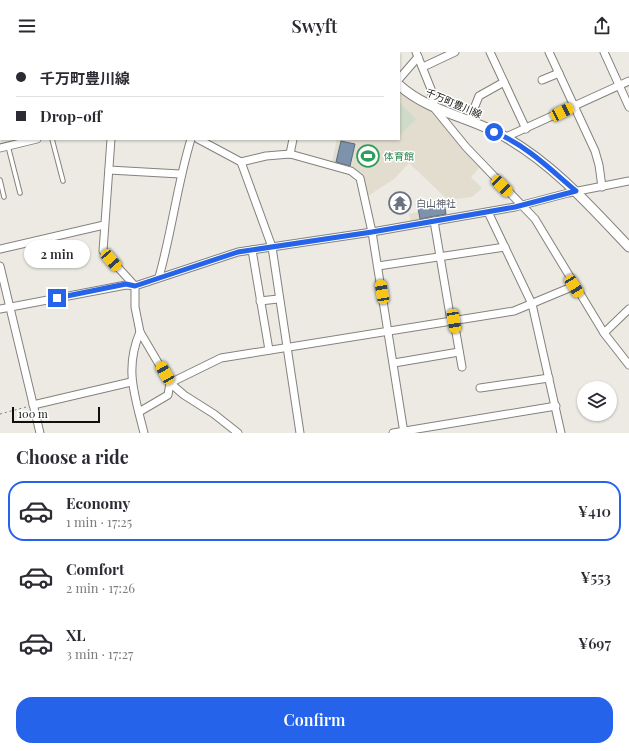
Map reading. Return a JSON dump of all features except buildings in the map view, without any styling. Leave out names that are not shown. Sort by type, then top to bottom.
[{"type":"main road","name":"千万町豊川線","points":[[400,86],[414,97],[435,108],[506,137],[541,160],[576,191],[629,247]]},
{"type":"street","points":[[423,67],[455,52]]},
{"type":"street","points":[[490,52],[526,129]]},
{"type":"street","points":[[549,52],[595,151],[599,165],[602,187]]},
{"type":"street","points":[[604,52],[629,107]]},
{"type":"street","points":[[400,78],[417,54],[431,90],[435,108],[466,148],[535,219],[574,286],[604,333],[628,363]]},
{"type":"street","points":[[542,80],[559,73]]},
{"type":"street","points":[[506,137],[629,81]]},
{"type":"street","points":[[469,121],[479,96],[504,82]]},
{"type":"street","points":[[0,148],[33,140]]},
{"type":"street","points":[[111,140],[103,251],[135,286],[135,307],[140,332],[170,383],[184,396],[214,414],[238,433]]},
{"type":"street","points":[[159,277],[170,240],[180,174],[191,140]]},
{"type":"street","points":[[200,140],[241,162],[266,156],[290,154],[351,171],[360,178],[378,266],[404,432]]},
{"type":"street","points":[[290,154],[294,140]]},
{"type":"street","points":[[241,162],[272,247],[278,299],[300,433]]},
{"type":"street","points":[[109,170],[180,174]]},
{"type":"street","points":[[0,309],[126,284],[135,286],[238,252],[372,232],[488,212],[576,191],[629,181]]},
{"type":"street","points":[[488,212],[532,304],[561,433]]},
{"type":"street","points":[[434,221],[462,367]]},
{"type":"street","points":[[0,249],[104,225]]},
{"type":"street","points":[[378,266],[505,247]]},
{"type":"street","points":[[252,250],[269,350]]},
{"type":"street","points":[[0,266],[40,433]]},
{"type":"street","points":[[170,383],[220,358],[514,311],[574,286]]},
{"type":"street","points":[[260,301],[278,299]]},
{"type":"street","points":[[604,333],[629,309]]},
{"type":"street","points":[[140,332],[134,347],[131,382],[144,433]]},
{"type":"street","points":[[394,364],[459,352]]},
{"type":"street","points":[[480,388],[548,378]]},
{"type":"street","points":[[33,405],[131,382]]},
{"type":"street","points":[[139,412],[168,395],[170,383]]},
{"type":"street","points":[[393,433],[556,406]]},
{"type":"lane","points":[[52,140],[63,182]]},
{"type":"lane","points":[[8,146],[20,193]]},
{"type":"lane","points":[[0,180],[4,197]]},
{"type":"path","points":[[0,414],[33,405]]},
{"type":"shaded area","points":[[400,89],[427,106],[480,167],[471,177],[482,188],[472,197],[448,200],[409,163],[394,179],[368,196],[361,172],[332,162],[337,140],[400,140]]},
{"type":"shaded area","points":[[445,202],[447,215],[411,222],[409,214],[418,212],[417,207]]},
{"type":"green space","points":[[400,103],[416,119],[400,135]]},
{"type":"water","points":[[341,141],[355,144],[350,166],[336,162]]},
{"type":"water","points":[[444,203],[446,214],[420,219],[418,208]]},
{"type":"place","name":"体育館","points":[[368,156]]},
{"type":"place","name":"白山神社","points":[[400,203]]},
{"type":"route","points":[[57,298],[126,284],[135,286],[238,252],[372,232],[515,207],[576,191],[541,160],[506,137],[494,132]]}]
